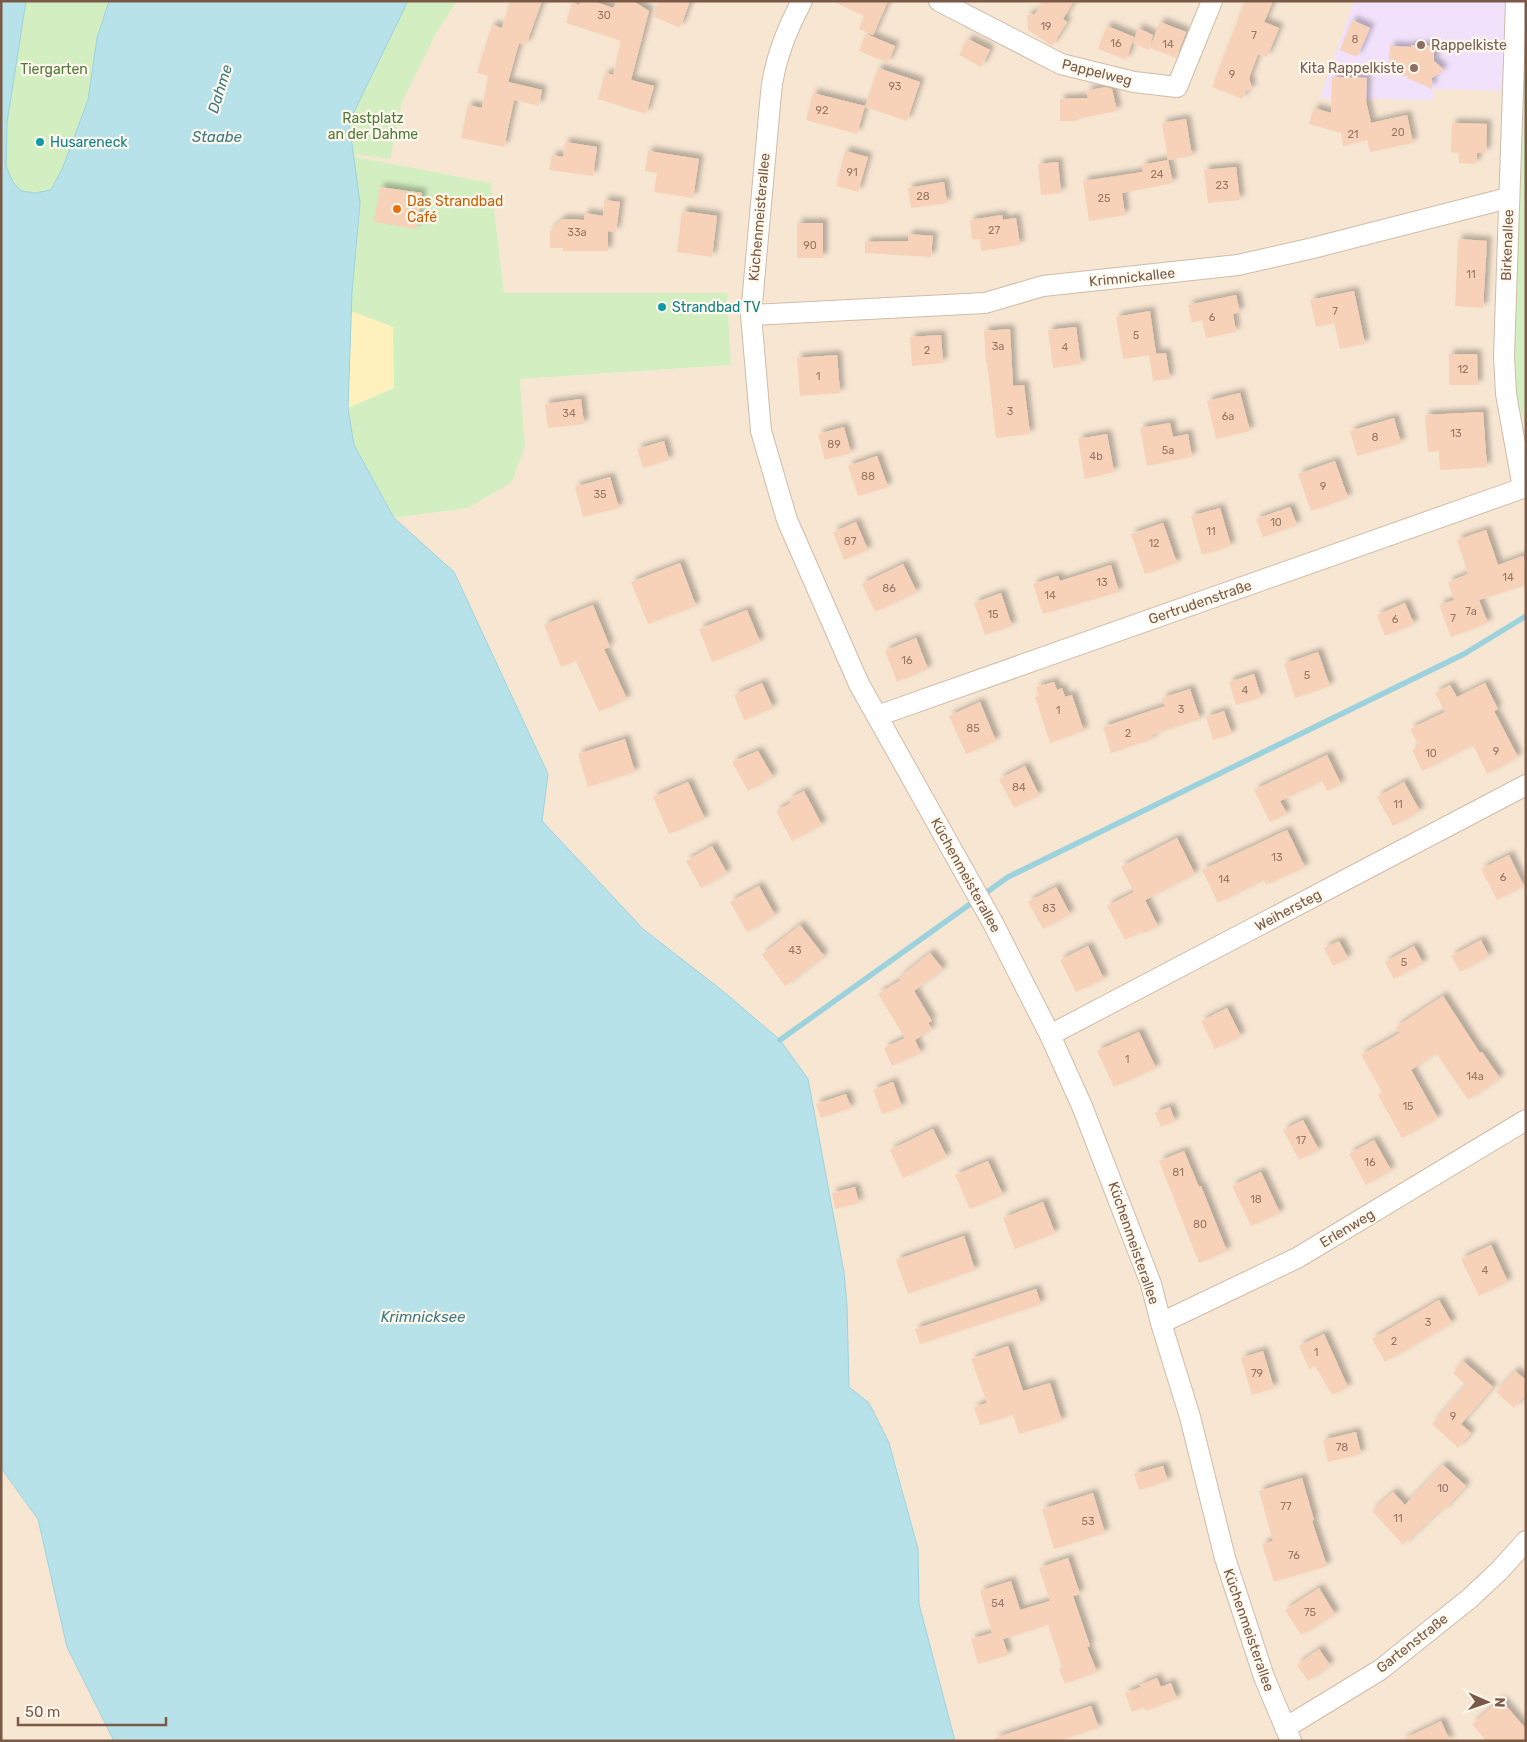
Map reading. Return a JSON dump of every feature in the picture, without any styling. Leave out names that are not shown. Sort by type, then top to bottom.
[{"type":"street","name":"Küchenmeisterallee","points":[[802,1],[791,21],[772,78],[751,315],[761,431],[787,520],[859,684],[993,923],[1050,1035],[1082,1106],[1150,1284],[1190,1416],[1225,1558],[1264,1677],[1288,1734]]},
{"type":"street","name":"Pappelweg","points":[[939,1],[1061,64],[1134,82],[1177,87],[1212,1]]},
{"type":"street","name":"Birkenallee","points":[[1516,1],[1504,356],[1506,394],[1523,488]]},
{"type":"street","name":"Krimnickallee","points":[[751,315],[985,303],[1043,286],[1238,265],[1313,248],[1508,198]]},
{"type":"street","name":"Gertrudenstraße","points":[[876,716],[1523,488]]},
{"type":"street","name":"Weihersteg","points":[[1050,1035],[1526,785]]},
{"type":"street","name":"Erlenweg","points":[[1161,1323],[1297,1258],[1524,1124]]},
{"type":"street","name":"Gartenstraße","points":[[1288,1734],[1380,1670],[1469,1599],[1499,1571],[1526,1541]]},
{"type":"shaded area","points":[[408,1],[1526,1],[1526,1741],[955,1741],[919,1604],[916,1587],[918,1549],[896,1465],[869,1403],[849,1388],[847,1306],[844,1272],[827,1187],[724,992],[643,929],[541,821],[548,774],[454,572],[394,518],[468,508],[525,446],[520,379],[731,365],[727,293],[504,293],[491,183],[352,156]]},
{"type":"shaded area","name":"Rappelkiste","points":[[1354,1],[1505,1],[1503,91],[1434,89],[1434,100],[1320,98]]},
{"type":"shaded area","points":[[1,1468],[38,1519],[67,1647],[114,1741],[1,1741]]},
{"type":"green space","name":"Tiergarten","points":[[26,1],[109,1],[97,38],[88,100],[63,167],[51,190],[35,193],[21,191],[12,182],[6,166],[7,123]]},
{"type":"green space","name":"Rastplatz an der Dahme","points":[[408,1],[457,1],[435,35],[402,102],[390,159],[353,154],[349,122]]},
{"type":"green space","points":[[1526,1],[1526,431],[1513,379]]},
{"type":"green space","points":[[352,156],[491,183],[504,293],[727,293],[731,365],[520,379],[525,446],[512,482],[468,508],[394,518],[354,445],[348,408],[352,292],[360,203]]},
{"type":"sand","points":[[351,311],[393,327],[394,388],[348,408]]},
{"type":"water","name":"Krimnicksee","points":[[1,1],[26,1],[7,123],[6,166],[13,182],[21,191],[35,193],[51,190],[63,167],[88,100],[97,38],[109,1],[408,1],[349,122],[360,203],[352,292],[348,408],[354,445],[394,518],[454,572],[548,774],[542,821],[643,929],[724,992],[780,1040],[808,1079],[844,1272],[847,1306],[849,1387],[869,1403],[889,1443],[918,1549],[919,1604],[955,1741],[114,1741],[67,1647],[38,1519],[1,1468]]},
{"type":"building","points":[[510,1],[542,1],[526,45],[519,43],[508,82],[542,90],[539,106],[514,100],[504,147],[461,138],[468,105],[482,108],[488,76],[477,73],[492,25],[502,28]]},
{"type":"building","points":[[580,1],[593,1],[613,8],[617,1],[633,1],[649,11],[631,80],[654,86],[646,114],[598,99],[605,73],[613,75],[621,41],[566,23],[572,3],[579,5]]},
{"type":"building","points":[[659,1],[690,1],[680,28],[652,16]]},
{"type":"building","points":[[832,1],[888,1],[873,35],[859,29],[864,16]]},
{"type":"building","points":[[1044,1],[1074,1],[1063,19],[1067,22],[1052,46],[1028,30],[1027,15],[1035,14]]},
{"type":"building","points":[[1245,1],[1273,1],[1264,22],[1279,28],[1267,57],[1258,54],[1249,78],[1252,89],[1246,91],[1242,99],[1212,87]]},
{"type":"building","points":[[1352,20],[1370,28],[1357,57],[1340,50]]},
{"type":"building","points":[[1160,22],[1186,32],[1176,58],[1150,48]]},
{"type":"building","points":[[1107,26],[1134,37],[1126,60],[1098,49]]},
{"type":"building","points":[[1138,28],[1153,35],[1149,50],[1133,43]]},
{"type":"building","points":[[866,34],[895,46],[888,63],[859,51]]},
{"type":"building","points":[[968,39],[990,50],[981,67],[959,55]]},
{"type":"building","name":"Kita Rappelkiste","points":[[1411,45],[1434,46],[1434,61],[1444,70],[1432,78],[1432,89],[1407,78],[1408,76],[1388,70],[1390,46],[1411,47]]},
{"type":"building","points":[[878,68],[920,82],[907,121],[865,107]]},
{"type":"building","points":[[1332,77],[1367,78],[1366,101],[1371,123],[1407,115],[1413,143],[1370,152],[1367,140],[1343,146],[1341,133],[1309,124],[1314,108],[1331,113]]},
{"type":"building","points":[[1105,87],[1112,89],[1117,111],[1077,119],[1077,121],[1060,121],[1060,99],[1088,98],[1086,91]]},
{"type":"building","points":[[813,93],[865,106],[857,134],[806,120]]},
{"type":"building","points":[[1186,119],[1192,156],[1168,160],[1162,123]]},
{"type":"building","points":[[1452,123],[1487,124],[1486,153],[1477,153],[1476,164],[1459,163],[1459,153],[1451,152]]},
{"type":"building","points":[[565,142],[597,147],[593,176],[549,170],[552,155],[563,157]]},
{"type":"building","points":[[648,151],[699,159],[693,198],[654,192],[657,173],[645,171]]},
{"type":"building","points":[[845,151],[868,157],[858,192],[836,186]]},
{"type":"building","points":[[1168,160],[1173,183],[1122,193],[1125,215],[1089,221],[1083,181],[1143,172],[1142,165]]},
{"type":"building","points":[[1058,162],[1061,193],[1041,195],[1038,164]]},
{"type":"building","points":[[1236,167],[1240,200],[1208,203],[1204,170]]},
{"type":"building","points":[[944,182],[947,203],[911,208],[908,188]]},
{"type":"building","points":[[380,187],[422,193],[416,229],[374,222]]},
{"type":"building","points":[[604,200],[620,202],[616,232],[608,231],[608,251],[563,251],[563,248],[550,248],[550,231],[562,219],[584,220],[584,213],[603,216]]},
{"type":"building","points":[[682,211],[717,216],[712,257],[677,252]]},
{"type":"building","points":[[1002,215],[1003,220],[1016,218],[1020,245],[981,251],[980,239],[972,240],[970,220]]},
{"type":"building","points":[[797,223],[823,223],[823,258],[797,258]]},
{"type":"building","points":[[908,234],[933,236],[931,257],[865,253],[865,242],[908,241]]},
{"type":"building","points":[[1458,239],[1487,241],[1483,308],[1455,306]]},
{"type":"building","points":[[1354,291],[1365,344],[1340,349],[1334,323],[1316,327],[1310,300]]},
{"type":"building","points":[[1236,295],[1240,312],[1233,314],[1236,332],[1206,338],[1202,320],[1192,323],[1188,305]]},
{"type":"building","points":[[1150,311],[1156,354],[1166,353],[1170,379],[1153,381],[1149,355],[1123,359],[1116,317]]},
{"type":"building","points":[[1076,327],[1081,364],[1053,368],[1048,330]]},
{"type":"building","points":[[1010,329],[1013,386],[1024,385],[1030,434],[996,438],[986,363],[984,331]]},
{"type":"building","points":[[941,335],[943,363],[912,366],[910,337]]},
{"type":"building","points":[[1449,354],[1477,354],[1478,385],[1449,385]]},
{"type":"building","points":[[837,355],[840,393],[800,396],[797,358]]},
{"type":"building","points":[[1240,393],[1250,431],[1216,439],[1207,401]]},
{"type":"building","points":[[581,399],[584,424],[548,428],[545,404]]},
{"type":"building","points":[[1483,412],[1487,467],[1440,470],[1439,451],[1428,452],[1425,415]]},
{"type":"building","points":[[1394,418],[1401,443],[1357,456],[1350,431]]},
{"type":"building","points":[[1170,423],[1173,437],[1188,434],[1192,457],[1147,466],[1140,428]]},
{"type":"building","points":[[844,427],[851,453],[825,460],[818,434]]},
{"type":"building","points":[[1107,434],[1114,472],[1085,479],[1078,439]]},
{"type":"building","points":[[664,441],[669,460],[643,468],[637,449]]},
{"type":"building","points":[[877,456],[888,487],[858,496],[848,466]]},
{"type":"building","points":[[1335,461],[1348,498],[1311,511],[1298,474]]},
{"type":"building","points":[[610,477],[619,508],[583,517],[575,487]]},
{"type":"building","points":[[1290,507],[1297,525],[1263,537],[1256,519]]},
{"type":"building","points":[[1220,508],[1231,546],[1202,555],[1191,516]]},
{"type":"building","points":[[856,522],[868,550],[844,560],[833,532]]},
{"type":"building","points":[[1163,523],[1177,563],[1145,574],[1131,534]]},
{"type":"building","points":[[1486,530],[1498,565],[1523,556],[1526,565],[1526,585],[1479,600],[1488,623],[1451,637],[1439,605],[1454,600],[1448,582],[1468,574],[1457,540]]},
{"type":"building","points":[[680,563],[696,606],[648,624],[631,582]]},
{"type":"building","points":[[903,564],[917,592],[875,612],[862,584]]},
{"type":"building","points":[[1111,565],[1119,592],[1043,614],[1033,584],[1058,576],[1060,581]]},
{"type":"building","points":[[1001,593],[1012,626],[985,635],[974,603]]},
{"type":"building","points":[[1405,603],[1414,624],[1385,636],[1377,615]]},
{"type":"building","points":[[593,605],[610,647],[604,649],[627,699],[599,712],[576,661],[561,667],[544,625]]},
{"type":"building","points":[[747,610],[760,642],[712,662],[699,629]]},
{"type":"building","points":[[916,638],[928,669],[897,682],[885,651]]},
{"type":"building","points":[[1318,652],[1330,686],[1295,698],[1284,664]]},
{"type":"building","points":[[1254,674],[1261,697],[1236,705],[1229,682]]},
{"type":"building","points":[[1054,682],[1057,690],[1062,688],[1065,697],[1072,695],[1084,731],[1050,743],[1035,697],[1039,696],[1036,687]]},
{"type":"building","points":[[762,683],[773,708],[744,720],[734,695]]},
{"type":"building","points":[[1485,683],[1498,709],[1494,711],[1518,757],[1487,774],[1473,745],[1422,771],[1412,750],[1419,746],[1410,729],[1445,712],[1435,693],[1450,685],[1457,697]]},
{"type":"building","points":[[1190,689],[1200,719],[1152,735],[1153,739],[1111,753],[1103,727],[1165,706],[1162,698]]},
{"type":"building","points":[[980,702],[996,741],[966,754],[949,716]]},
{"type":"building","points":[[1224,711],[1232,734],[1213,740],[1206,717]]},
{"type":"building","points":[[625,739],[635,772],[588,787],[578,754]]},
{"type":"building","points":[[758,751],[773,777],[748,791],[732,762]]},
{"type":"building","points":[[1327,755],[1341,784],[1327,791],[1322,781],[1280,801],[1287,814],[1270,822],[1254,790]]},
{"type":"building","points":[[1025,766],[1039,795],[1014,808],[999,779]]},
{"type":"building","points":[[688,782],[705,819],[669,834],[653,797]]},
{"type":"building","points":[[1404,782],[1420,811],[1393,826],[1377,797]]},
{"type":"building","points":[[804,791],[822,825],[792,841],[776,811],[791,803],[789,799]]},
{"type":"building","points":[[1287,830],[1305,867],[1266,885],[1264,880],[1218,903],[1202,870]]},
{"type":"building","points":[[1177,838],[1195,874],[1145,900],[1158,926],[1143,934],[1142,931],[1125,940],[1107,906],[1134,892],[1121,867]]},
{"type":"building","points":[[712,846],[727,873],[701,888],[686,861]]},
{"type":"building","points":[[1509,855],[1524,886],[1497,900],[1481,869]]},
{"type":"building","points":[[759,886],[775,915],[747,932],[730,902]]},
{"type":"building","points":[[1056,887],[1070,914],[1043,929],[1028,902]]},
{"type":"building","points":[[800,925],[824,956],[785,986],[762,955]]},
{"type":"building","points":[[1481,940],[1489,956],[1460,972],[1451,956]]},
{"type":"building","points":[[1339,941],[1348,958],[1333,966],[1324,948]]},
{"type":"building","points":[[1088,946],[1104,979],[1076,992],[1060,960]]},
{"type":"building","points":[[1414,946],[1423,963],[1394,979],[1385,962]]},
{"type":"building","points":[[930,953],[943,969],[914,991],[932,1021],[928,1023],[932,1029],[915,1040],[921,1053],[892,1066],[884,1048],[905,1038],[878,994],[901,980],[899,978]]},
{"type":"building","points":[[1443,996],[1480,1053],[1482,1052],[1500,1078],[1468,1100],[1436,1053],[1411,1070],[1438,1118],[1402,1138],[1378,1095],[1382,1092],[1361,1055],[1400,1033],[1396,1027]]},
{"type":"building","points":[[1227,1008],[1241,1036],[1215,1049],[1201,1021]]},
{"type":"building","points":[[1139,1032],[1156,1068],[1114,1087],[1097,1051]]},
{"type":"building","points":[[893,1082],[902,1107],[882,1114],[873,1090]]},
{"type":"building","points":[[846,1094],[851,1108],[821,1118],[816,1104]]},
{"type":"building","points":[[1170,1107],[1175,1121],[1161,1127],[1155,1113]]},
{"type":"building","points":[[1303,1120],[1319,1150],[1299,1160],[1283,1130]]},
{"type":"building","points":[[933,1129],[947,1157],[903,1178],[890,1150]]},
{"type":"building","points":[[1374,1140],[1391,1170],[1366,1185],[1349,1154]]},
{"type":"building","points":[[1184,1151],[1199,1187],[1201,1186],[1227,1251],[1199,1263],[1159,1161]]},
{"type":"building","points":[[988,1161],[1003,1195],[970,1209],[955,1175]]},
{"type":"building","points":[[1261,1172],[1280,1213],[1251,1226],[1232,1186]]},
{"type":"building","points":[[855,1187],[859,1203],[835,1209],[832,1193]]},
{"type":"building","points":[[1043,1202],[1055,1233],[1015,1249],[1003,1218]]},
{"type":"building","points":[[964,1236],[975,1270],[908,1294],[896,1260]]},
{"type":"building","points":[[1491,1245],[1508,1282],[1479,1296],[1461,1259]]},
{"type":"building","points":[[1036,1289],[1041,1304],[920,1344],[915,1329]]},
{"type":"building","points":[[1439,1300],[1452,1323],[1385,1362],[1372,1339]]},
{"type":"building","points":[[1324,1334],[1348,1387],[1332,1395],[1315,1366],[1309,1369],[1299,1346]]},
{"type":"building","points":[[1008,1346],[1023,1391],[1050,1383],[1062,1421],[1019,1434],[1013,1415],[980,1425],[974,1407],[987,1403],[971,1359]]},
{"type":"building","points":[[1263,1351],[1274,1388],[1252,1395],[1241,1358]]},
{"type":"building","points":[[1463,1361],[1493,1387],[1461,1424],[1471,1433],[1458,1448],[1432,1424],[1466,1385],[1453,1373]]},
{"type":"building","points":[[1515,1371],[1526,1380],[1526,1394],[1514,1408],[1496,1392]]},
{"type":"building","points":[[1356,1432],[1361,1454],[1328,1462],[1323,1440]]},
{"type":"building","points":[[1443,1465],[1466,1486],[1443,1511],[1441,1509],[1403,1545],[1372,1511],[1393,1492],[1405,1505]]},
{"type":"building","points":[[1163,1466],[1168,1481],[1139,1490],[1134,1474]]},
{"type":"building","points":[[1302,1478],[1314,1520],[1312,1521],[1327,1566],[1274,1582],[1262,1544],[1273,1541],[1259,1491]]},
{"type":"building","points":[[1093,1493],[1105,1533],[1054,1549],[1042,1509]]},
{"type":"building","points":[[1068,1558],[1080,1594],[1073,1596],[1090,1646],[1087,1647],[1097,1672],[1065,1684],[1059,1669],[1062,1667],[1048,1625],[1003,1639],[1008,1655],[978,1664],[971,1639],[992,1633],[980,1591],[1011,1581],[1020,1610],[1050,1601],[1039,1568]]},
{"type":"building","points":[[1319,1588],[1335,1614],[1301,1635],[1285,1610]]},
{"type":"building","points":[[1319,1649],[1330,1665],[1308,1681],[1297,1665]]},
{"type":"building","points":[[1157,1678],[1161,1687],[1171,1683],[1177,1699],[1145,1711],[1144,1707],[1132,1712],[1125,1693]]},
{"type":"building","points":[[1501,1700],[1526,1729],[1526,1741],[1486,1741],[1472,1724]]},
{"type":"building","points":[[1091,1706],[1099,1728],[1058,1741],[995,1741],[995,1738]]},
{"type":"building","points":[[1441,1721],[1450,1741],[1400,1741]]},
{"type":"waterway","points":[[780,1040],[1008,877],[1464,654],[1526,616]]},
{"type":"place","name":"Rappelkiste","points":[[1421,45]]},
{"type":"place","name":"Kita Rappelkiste","points":[[1414,68]]},
{"type":"place","name":"Husareneck","points":[[40,142]]},
{"type":"place","name":"Das Strandbad Café","points":[[397,209]]},
{"type":"place","name":"Strandbad TV","points":[[662,307]]},
{"type":"water label","name":"Dahme","points":[[220,89]]},
{"type":"water label","name":"Staabe","points":[[217,137]]}]
